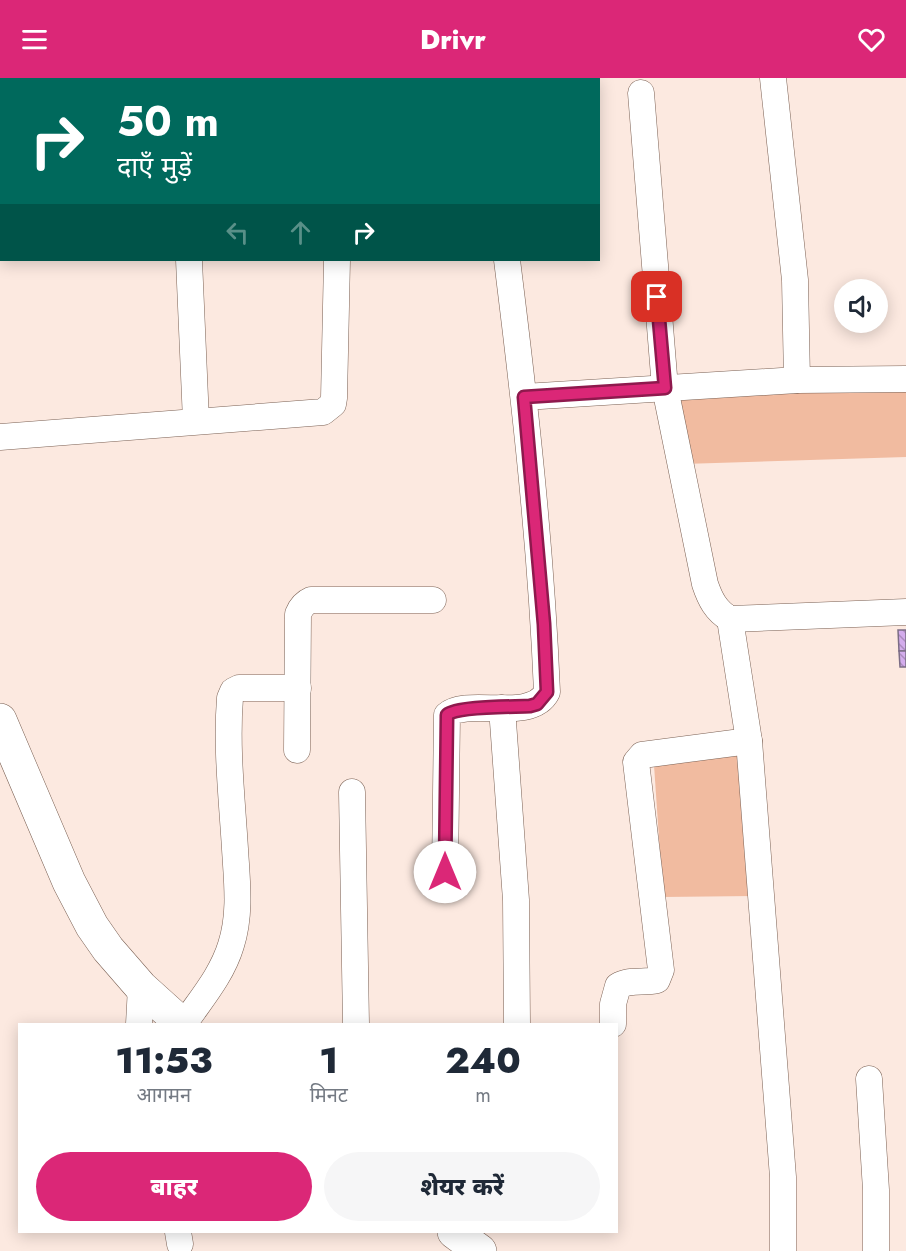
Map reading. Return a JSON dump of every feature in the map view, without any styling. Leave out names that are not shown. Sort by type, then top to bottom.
[{"type":"street","points":[[773,78],[795,280],[797,380]]},
{"type":"street","points":[[641,93],[665,388],[705,584],[717,610],[730,619],[906,612]]},
{"type":"street","points":[[189,261],[196,421]]},
{"type":"street","points":[[0,437],[316,414],[329,409],[334,399],[337,261]]},
{"type":"street","points":[[445,872],[447,715],[459,710],[530,706],[537,704],[547,692],[544,624],[524,397],[507,261]]},
{"type":"street","points":[[524,397],[797,380],[906,379]]},
{"type":"street","points":[[297,750],[298,614],[300,608],[311,600],[434,600]]},
{"type":"street","points":[[730,619],[749,741],[783,1177],[783,1251]]},
{"type":"street","points":[[184,1023],[222,967],[231,945],[237,920],[238,894],[231,772],[230,698],[233,691],[239,688],[298,688]]},
{"type":"street","points":[[502,708],[516,900],[517,1023]]},
{"type":"street","points":[[0,720],[69,882],[92,926],[108,949],[141,987],[182,1023]]},
{"type":"street","points":[[613,1023],[613,1004],[618,986],[625,982],[657,980],[661,970],[637,759],[642,755],[749,741]]},
{"type":"street","points":[[352,792],[356,1023]]},
{"type":"street","points":[[139,1023],[141,987]]},
{"type":"street","points":[[869,1079],[876,1190],[876,1251]]},
{"type":"street","points":[[455,1233],[480,1251]]},
{"type":"shaded area","points":[[906,380],[906,457],[683,464],[674,392]]},
{"type":"shaded area","points":[[746,749],[753,896],[663,897],[654,765]]},
{"type":"building","points":[[898,630],[906,630],[906,651],[899,651]]},
{"type":"building","points":[[899,651],[906,651],[906,667],[900,667]]},
{"type":"route","points":[[445,872],[446,719],[448,712],[530,706],[537,704],[547,692],[544,624],[524,397],[665,388],[657,297]]}]
